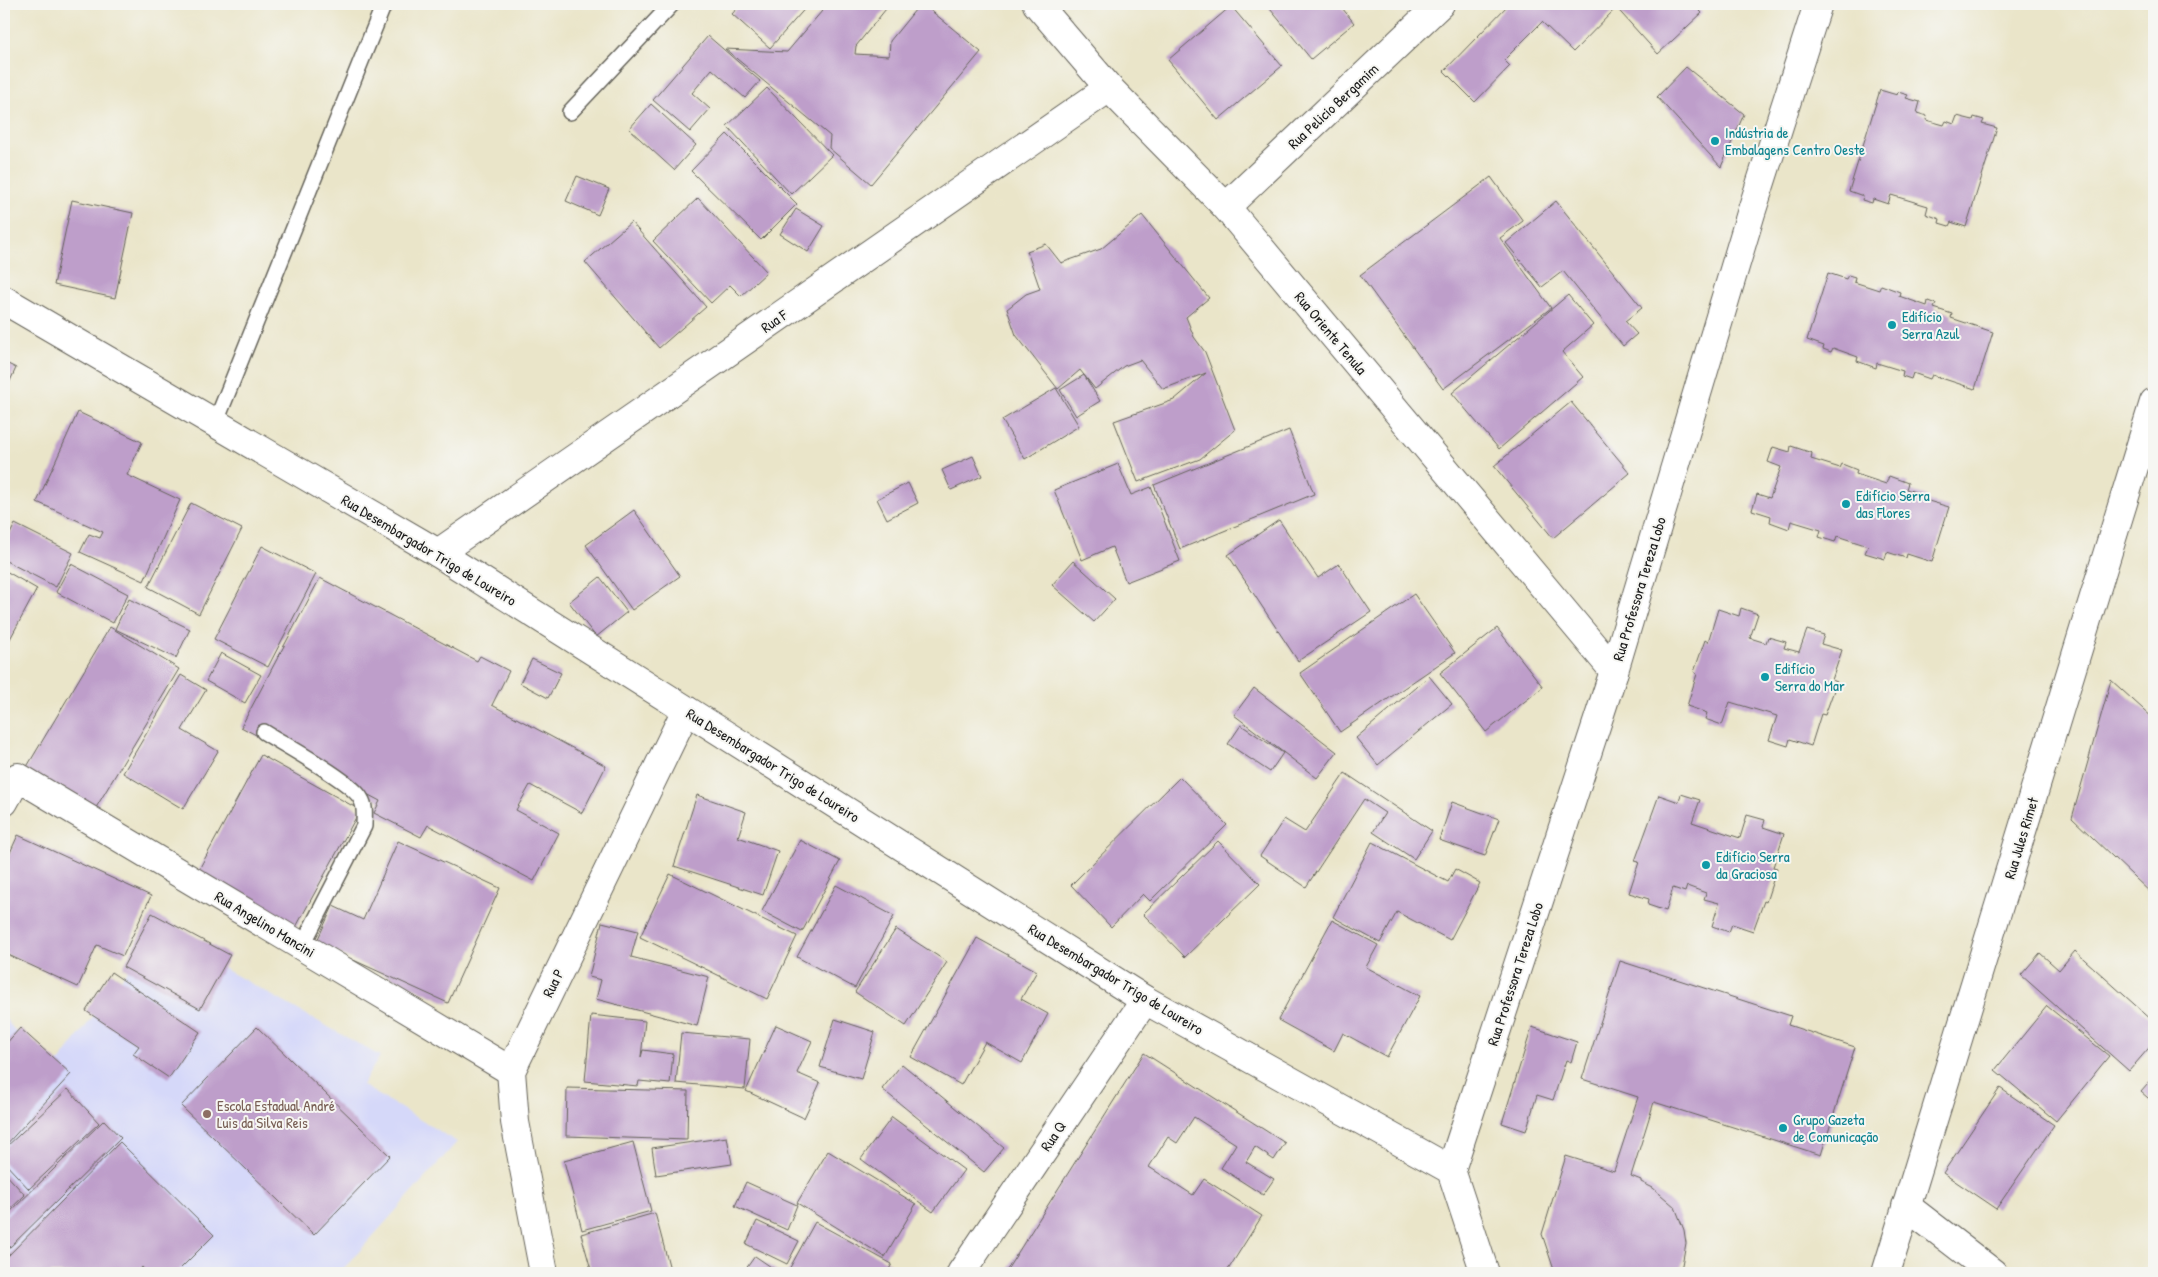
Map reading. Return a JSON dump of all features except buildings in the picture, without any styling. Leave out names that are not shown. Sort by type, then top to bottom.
[{"type":"street","name":"Rua Oriente Tenula","points":[[1036,4],[1109,88],[1226,207],[1614,671]]},
{"type":"street","name":"Rua Pelicio Bergamim","points":[[1226,207],[1440,4]]},
{"type":"street","name":"Rua Professora Tereza Lobo","points":[[1451,1170],[1614,671],[1751,213],[1818,4]]},
{"type":"street","name":"Rua F","points":[[438,553],[1109,88]]},
{"type":"street","name":"Rua Desembargador Trigo de Loureiro","points":[[4,300],[438,553],[1145,1000],[1451,1170]]},
{"type":"street","name":"Rua Jules Rimet","points":[[1886,1273],[2073,671],[2154,402]]},
{"type":"street","name":"Rua P","points":[[511,1071],[686,710]]},
{"type":"street","name":"Rua Angelino Mancini","points":[[4,802],[18,777],[511,1071]]},
{"type":"street","name":"Rua Q","points":[[961,1273],[1145,1000]]},
{"type":"street","points":[[511,1071],[515,1122],[544,1273]]},
{"type":"street","points":[[1451,1170],[1486,1273]]},
{"type":"street","points":[[1906,1206],[1993,1273]]},
{"type":"lane","points":[[215,424],[384,4]]},
{"type":"lane","points":[[570,112],[672,4]]},
{"type":"lane","points":[[264,732],[343,782],[361,798],[365,810],[364,826],[302,946]]},
{"type":"shaded area","name":"Escola Estadual André Luis da Silva Reis","points":[[157,931],[380,1056],[362,1085],[457,1142],[340,1273],[4,1273],[4,1017],[50,1074]]},
{"type":"place","name":"Indústria de Embalagens Centro Oeste","points":[[1715,141]]},
{"type":"place","name":"Edifício Serra Azul","points":[[1892,325]]},
{"type":"place","name":"Edifício Serra das Flores","points":[[1846,504]]},
{"type":"place","name":"Edifício Serra do Mar","points":[[1765,677]]},
{"type":"place","name":"Edifício Serra da Graciosa","points":[[1706,865]]},
{"type":"place","name":"Escola Estadual André Luis da Silva Reis","points":[[207,1114]]},
{"type":"place","name":"Grupo Gazeta de Comunicação","points":[[1783,1128]]}]
